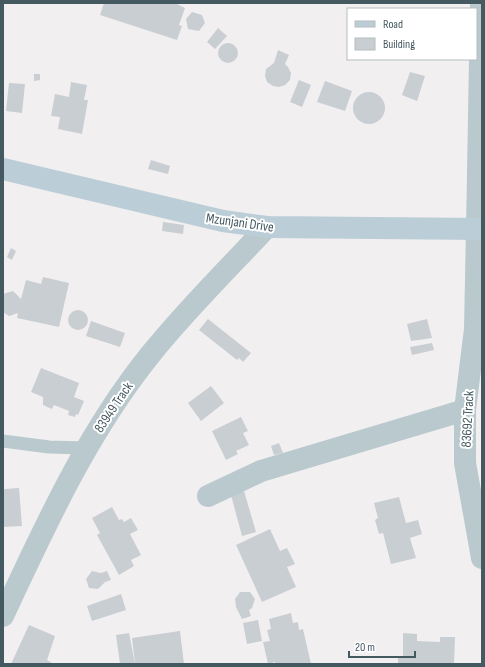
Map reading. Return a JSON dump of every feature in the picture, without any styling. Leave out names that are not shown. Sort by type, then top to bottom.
[{"type":"main road","name":"Mzunjani Drive","points":[[3,169],[223,221],[267,227],[480,229]]},
{"type":"street","name":"83692 Track","points":[[481,3],[480,229],[475,329],[464,410],[465,463],[482,558]]},
{"type":"street","name":"83949 Track","points":[[3,616],[33,552],[86,448],[149,356],[185,313],[267,227]]},
{"type":"street","points":[[208,496],[261,471],[464,410]]},
{"type":"lane","points":[[3,441],[49,447],[86,448]]},
{"type":"building","points":[[104,3],[175,3],[185,8],[179,25],[182,26],[177,40],[100,15]]},
{"type":"building","points":[[192,12],[202,15],[205,23],[199,31],[188,29],[186,19]]},
{"type":"building","points":[[218,28],[227,36],[215,49],[207,42]]},
{"type":"building","points":[[228,43],[235,46],[238,53],[235,60],[228,63],[221,60],[218,53],[221,46]]},
{"type":"building","points":[[278,50],[289,55],[285,64],[291,73],[290,80],[285,85],[279,87],[273,86],[267,82],[265,76],[266,69],[274,63]]},
{"type":"building","points":[[410,72],[425,76],[417,101],[402,95]]},
{"type":"building","points":[[34,74],[40,74],[40,80],[34,81]]},
{"type":"building","points":[[299,80],[311,85],[302,107],[290,102]]},
{"type":"building","points":[[325,81],[352,91],[345,111],[317,102]]},
{"type":"building","points":[[71,82],[87,85],[84,100],[88,100],[82,134],[58,129],[60,117],[51,116],[55,94],[69,97]]},
{"type":"building","points":[[9,83],[25,84],[22,113],[6,111]]},
{"type":"building","points":[[366,92],[372,92],[382,99],[385,108],[384,114],[378,121],[372,124],[366,124],[356,117],[353,111],[353,105],[360,95]]},
{"type":"building","points":[[151,160],[170,166],[168,174],[148,169]]},
{"type":"building","points":[[163,222],[184,225],[183,234],[162,231]]},
{"type":"building","points":[[11,248],[16,251],[12,260],[7,257]]},
{"type":"building","points":[[43,277],[69,283],[59,327],[17,318],[18,313],[9,316],[3,312],[3,294],[13,291],[21,299],[26,280],[41,284]]},
{"type":"building","points":[[78,310],[85,313],[88,320],[85,327],[78,330],[71,327],[68,320],[71,313]]},
{"type":"building","points":[[208,319],[251,353],[243,362],[239,358],[237,360],[199,330]]},
{"type":"building","points":[[427,319],[432,338],[411,341],[407,324]]},
{"type":"building","points":[[91,321],[125,333],[120,347],[86,336]]},
{"type":"building","points":[[432,343],[434,350],[412,355],[410,347]]},
{"type":"building","points":[[41,368],[79,383],[74,397],[84,401],[78,415],[76,414],[75,417],[68,415],[69,411],[54,405],[52,409],[43,405],[43,397],[31,392]]},
{"type":"building","points":[[211,386],[224,403],[201,421],[188,403]]},
{"type":"building","points":[[241,417],[248,431],[243,433],[249,445],[236,451],[238,454],[226,460],[212,431]]},
{"type":"building","points":[[279,443],[283,453],[274,455],[271,446]]},
{"type":"building","points":[[19,488],[22,526],[3,527],[3,491],[5,489]]},
{"type":"building","points":[[244,491],[256,532],[242,536],[231,495]]},
{"type":"building","points":[[399,497],[406,523],[418,520],[422,534],[410,538],[416,558],[391,564],[383,533],[379,534],[375,520],[378,518],[374,503]]},
{"type":"building","points":[[112,507],[119,520],[122,519],[124,522],[131,518],[138,530],[130,534],[141,555],[131,560],[134,566],[119,575],[97,535],[100,533],[92,518]]},
{"type":"building","points":[[270,529],[280,551],[287,548],[295,564],[287,567],[296,587],[262,602],[236,545]]},
{"type":"building","points":[[92,571],[101,573],[107,571],[111,580],[105,582],[98,589],[89,588],[86,579]]},
{"type":"building","points":[[240,592],[250,592],[255,599],[252,608],[249,610],[251,616],[242,619],[236,607],[235,599]]},
{"type":"building","points":[[121,594],[126,610],[92,621],[87,606]]},
{"type":"building","points":[[291,613],[293,623],[298,622],[299,630],[303,629],[311,664],[275,664],[275,662],[268,664],[263,642],[270,641],[267,630],[271,629],[269,619]]},
{"type":"building","points":[[258,620],[262,641],[247,644],[243,623]]},
{"type":"building","points":[[29,625],[55,636],[47,660],[52,664],[11,664]]},
{"type":"building","points":[[180,631],[184,664],[135,664],[132,638]]},
{"type":"building","points":[[129,633],[135,664],[120,664],[116,635]]},
{"type":"building","points":[[403,633],[417,634],[417,641],[440,642],[440,637],[455,637],[454,664],[398,664],[398,657],[403,657]]}]
